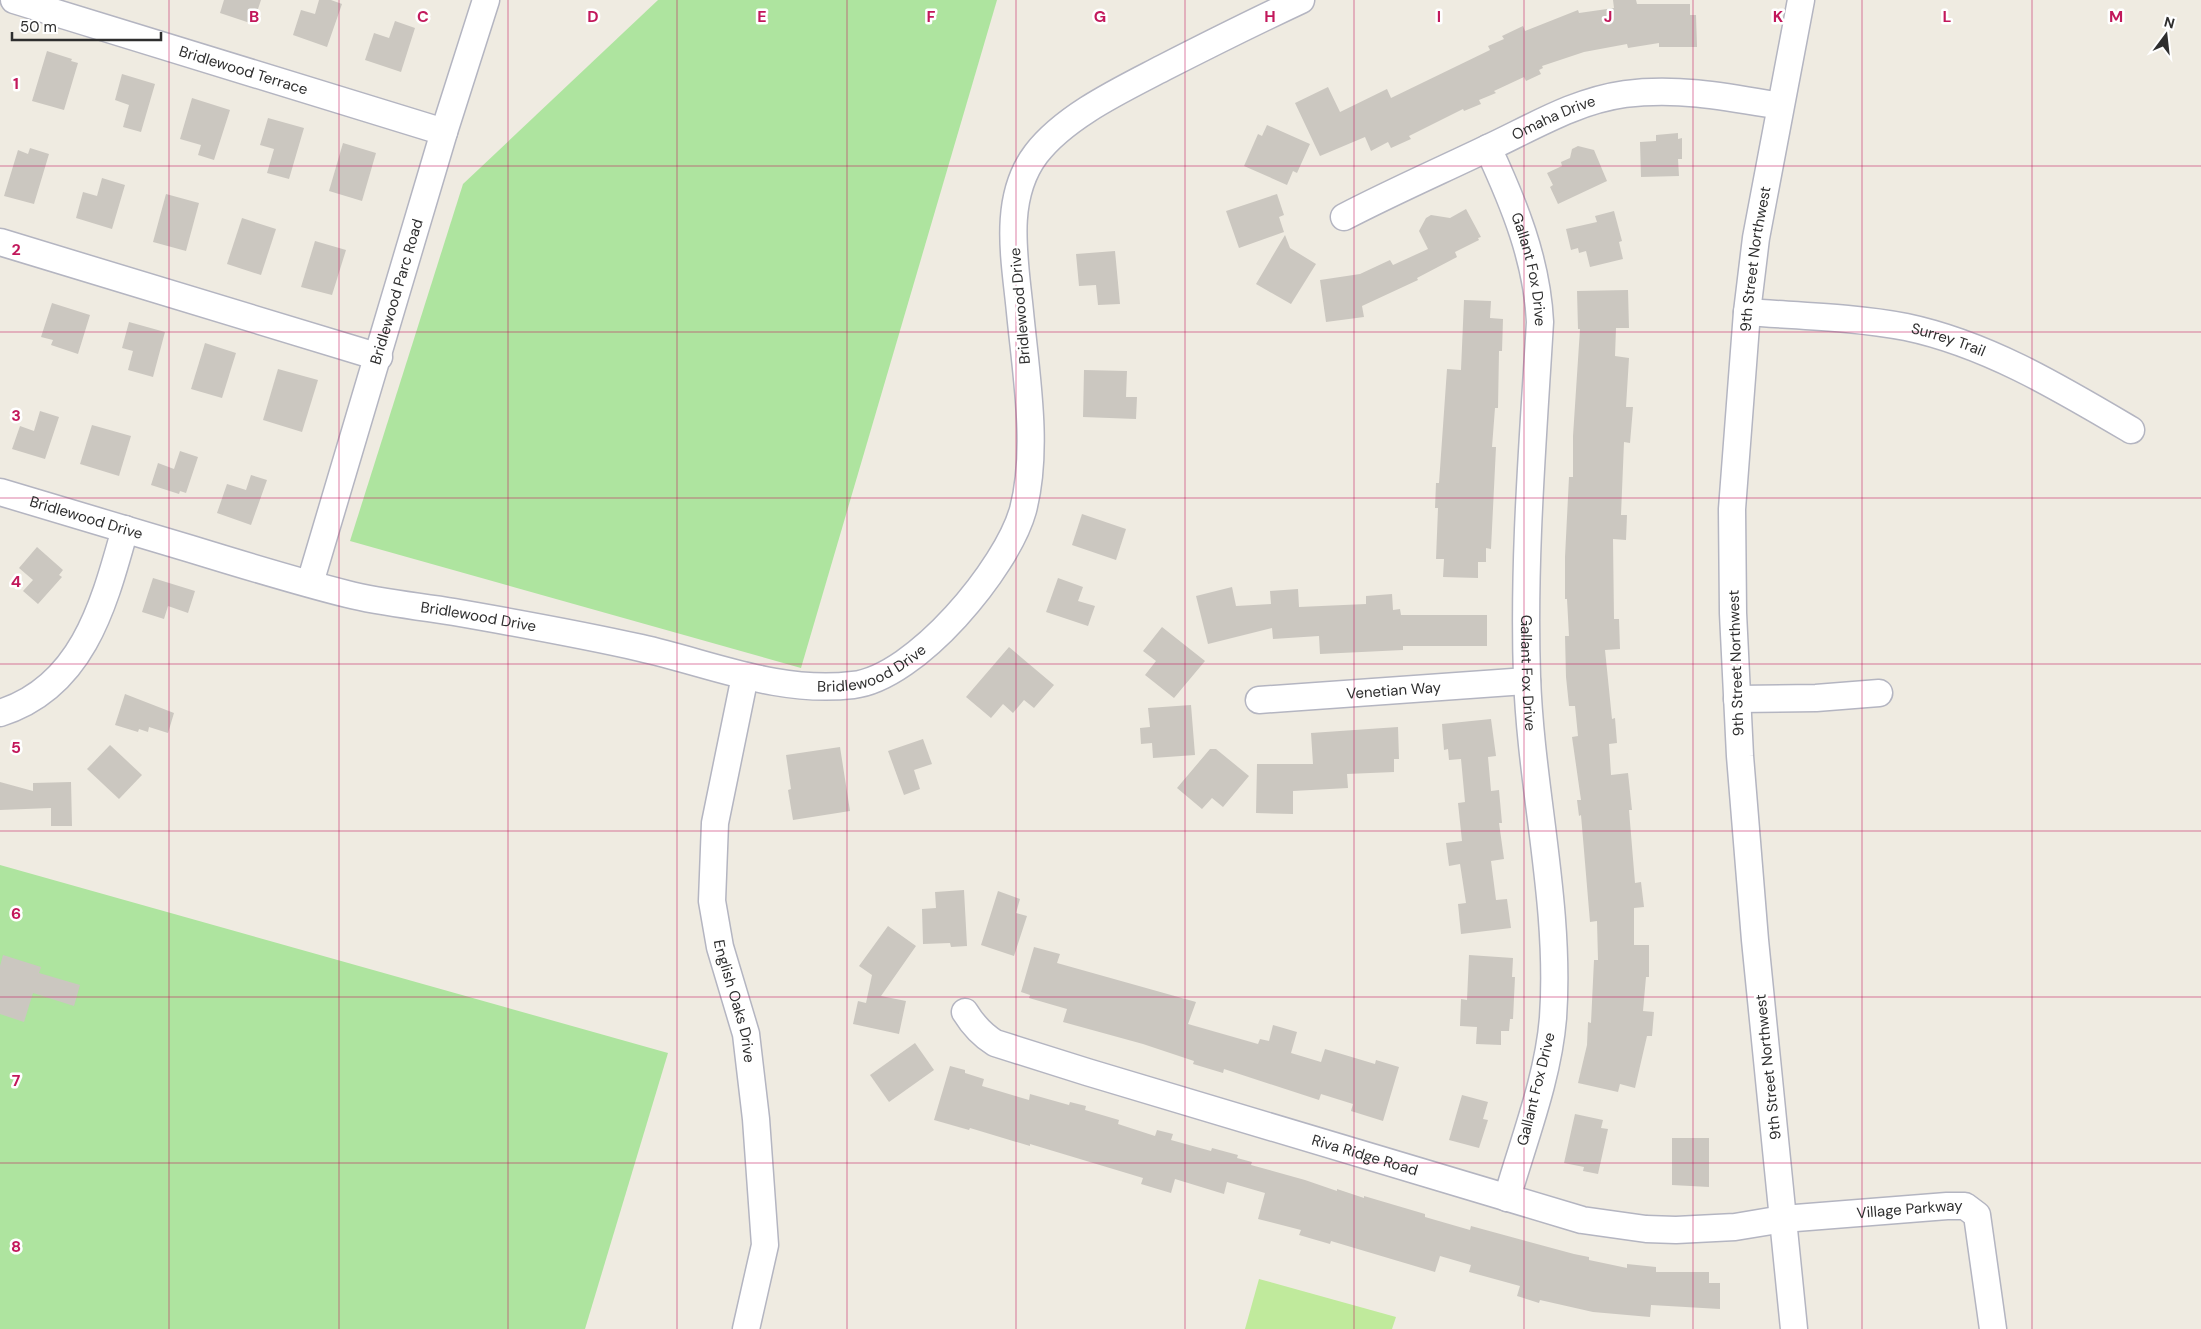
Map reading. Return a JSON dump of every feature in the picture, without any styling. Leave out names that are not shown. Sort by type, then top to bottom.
[{"type":"street","name":"Bridlewood Terrace","points":[[14,0],[444,132]]},
{"type":"street","name":"Bridlewood Parc Road","points":[[310,583],[444,132],[486,0]]},
{"type":"street","name":"Bridlewood Drive","points":[[0,492],[349,595],[506,621],[644,648],[745,676],[790,686],[855,685],[879,678],[904,664],[925,648],[949,624],[1003,554],[1016,528],[1025,503],[1030,437],[1027,378],[1014,246],[1017,197],[1027,168],[1048,141],[1086,112],[1135,83],[1300,0]]},
{"type":"street","name":"9th Street Northwest","points":[[1794,1329],[1754,931],[1737,699],[1733,613],[1732,509],[1747,312],[1756,238],[1801,0]]},
{"type":"street","name":"Omaha Drive","points":[[1344,217],[1576,106],[1600,98],[1625,94],[1678,91],[1780,106]]},
{"type":"street","name":"Gallant Fox Drive","points":[[1488,148],[1509,192],[1522,228],[1539,295],[1540,322],[1525,579],[1527,681],[1553,939],[1554,982],[1553,1019],[1543,1076],[1507,1198]]},
{"type":"street","points":[[0,242],[378,357]]},
{"type":"street","name":"Surrey Trail","points":[[1747,312],[1883,323],[1938,335],[1977,348],[2010,363],[2131,430]]},
{"type":"street","points":[[0,713],[20,707],[56,681],[80,651],[104,599],[125,529]]},
{"type":"street","name":"English Oaks Drive","points":[[745,676],[715,823],[712,901],[720,947],[746,1034],[756,1119],[766,1245],[746,1329]]},
{"type":"street","name":"Venetian Way","points":[[1259,700],[1527,681]]},
{"type":"street","points":[[1737,699],[1816,698],[1879,693]]},
{"type":"street","name":"Riva Ridge Road","points":[[965,1012],[986,1038],[995,1043],[1582,1220],[1646,1229],[1676,1230],[1735,1227],[1783,1220]]},
{"type":"street","name":"Village Parkway","points":[[1783,1220],[1965,1206],[1977,1215],[1994,1329]]},
{"type":"green space","points":[[658,0],[997,0],[801,668],[350,541],[463,184]]},
{"type":"green space","points":[[0,865],[668,1053],[585,1329],[0,1329]]},
{"type":"green space","points":[[1259,1279],[1396,1317],[1392,1329],[1245,1329]]},
{"type":"building","points":[[224,0],[261,0],[253,24],[220,13]]},
{"type":"building","points":[[319,0],[331,0],[342,4],[327,47],[293,35],[301,10],[315,14]]},
{"type":"building","points":[[1613,0],[1636,0],[1637,4],[1690,4],[1690,15],[1696,15],[1697,47],[1659,47],[1659,43],[1628,48],[1627,44],[1584,52],[1542,66],[1543,68],[1539,70],[1541,74],[1526,81],[1524,77],[1494,91],[1496,93],[1479,100],[1481,104],[1464,111],[1463,109],[1409,136],[1411,139],[1391,148],[1388,142],[1371,151],[1365,137],[1320,156],[1295,103],[1328,87],[1340,112],[1387,89],[1391,98],[1490,50],[1488,46],[1504,39],[1502,36],[1523,26],[1525,31],[1578,10],[1579,13],[1614,8]]},
{"type":"building","points":[[395,21],[415,28],[401,72],[365,60],[374,33],[389,38]]},
{"type":"building","points":[[47,51],[72,59],[71,61],[78,63],[64,110],[32,101]]},
{"type":"building","points":[[122,74],[155,84],[141,132],[123,127],[129,105],[115,100]]},
{"type":"building","points":[[192,98],[230,110],[214,160],[198,155],[201,145],[180,139]]},
{"type":"building","points":[[268,118],[304,128],[289,179],[267,173],[274,149],[260,145]]},
{"type":"building","points":[[1267,125],[1310,144],[1297,173],[1293,171],[1287,185],[1244,166],[1258,134],[1262,136]]},
{"type":"building","points":[[1678,133],[1678,139],[1682,138],[1682,159],[1678,159],[1679,176],[1641,177],[1640,142],[1656,141],[1656,135]]},
{"type":"building","points":[[343,143],[376,153],[362,201],[329,191]]},
{"type":"building","points":[[1578,146],[1594,150],[1607,181],[1558,204],[1550,187],[1553,185],[1547,173],[1562,166],[1561,162],[1570,158],[1572,149]]},
{"type":"building","points":[[30,148],[49,154],[34,204],[4,196],[18,150],[28,154]]},
{"type":"building","points":[[102,178],[125,185],[112,229],[76,218],[83,192],[97,196]]},
{"type":"building","points":[[166,194],[199,203],[186,251],[153,242]]},
{"type":"building","points":[[1277,194],[1284,215],[1279,217],[1284,232],[1239,248],[1226,211]]},
{"type":"building","points":[[1466,209],[1481,237],[1478,238],[1479,240],[1455,252],[1457,257],[1417,278],[1418,280],[1362,306],[1364,317],[1326,322],[1320,280],[1360,274],[1390,260],[1393,265],[1428,249],[1419,231],[1426,218],[1431,215],[1450,218]]},
{"type":"building","points":[[1614,211],[1622,241],[1619,242],[1623,259],[1590,267],[1586,251],[1579,253],[1578,248],[1571,250],[1566,229],[1597,222],[1595,216]]},
{"type":"building","points":[[242,218],[276,229],[261,275],[227,264]]},
{"type":"building","points":[[1285,235],[1290,248],[1316,264],[1291,304],[1256,284]]},
{"type":"building","points":[[315,241],[346,250],[332,295],[301,287]]},
{"type":"building","points":[[1115,251],[1120,304],[1098,305],[1096,285],[1079,286],[1076,254]]},
{"type":"building","points":[[1628,290],[1629,328],[1616,328],[1615,356],[1629,358],[1626,407],[1633,407],[1630,443],[1624,442],[1621,515],[1627,515],[1626,540],[1613,539],[1614,619],[1619,619],[1620,649],[1605,650],[1612,719],[1615,718],[1617,743],[1609,744],[1611,775],[1628,773],[1632,810],[1629,810],[1635,883],[1641,882],[1644,907],[1634,908],[1634,945],[1649,945],[1649,977],[1646,977],[1643,1011],[1654,1012],[1652,1036],[1647,1036],[1635,1088],[1620,1084],[1618,1092],[1578,1083],[1587,1045],[1588,1022],[1591,1023],[1594,960],[1598,960],[1597,921],[1590,922],[1581,815],[1579,816],[1577,800],[1581,800],[1572,737],[1578,736],[1575,706],[1569,706],[1566,677],[1565,636],[1569,636],[1567,599],[1565,599],[1565,557],[1569,477],[1573,477],[1573,436],[1580,329],[1578,329],[1577,291]]},
{"type":"building","points":[[1464,300],[1491,301],[1490,318],[1503,319],[1502,351],[1499,351],[1498,408],[1495,408],[1492,447],[1496,447],[1491,549],[1486,548],[1486,562],[1478,562],[1478,578],[1443,577],[1444,559],[1436,559],[1438,508],[1435,508],[1436,483],[1439,483],[1447,369],[1461,370]]},
{"type":"building","points":[[52,303],[90,315],[78,354],[51,345],[53,340],[41,337]]},
{"type":"building","points":[[129,322],[165,332],[153,377],[128,370],[133,351],[122,348]]},
{"type":"building","points":[[205,343],[236,353],[222,398],[191,389]]},
{"type":"building","points":[[278,369],[318,380],[302,432],[263,420]]},
{"type":"building","points":[[1084,370],[1127,371],[1126,397],[1137,397],[1136,419],[1083,417]]},
{"type":"building","points":[[40,411],[59,417],[45,459],[12,449],[20,426],[34,431]]},
{"type":"building","points":[[92,425],[131,436],[119,476],[80,464]]},
{"type":"building","points":[[180,451],[198,457],[186,493],[180,491],[179,494],[151,485],[158,463],[174,469]]},
{"type":"building","points":[[251,475],[267,480],[251,525],[217,513],[227,484],[246,490]]},
{"type":"building","points":[[1082,514],[1126,529],[1116,560],[1072,545]]},
{"type":"building","points":[[37,547],[63,570],[59,575],[62,577],[38,604],[23,591],[33,580],[19,568]]},
{"type":"building","points":[[153,578],[195,591],[188,613],[168,606],[164,619],[142,612]]},
{"type":"building","points":[[1058,578],[1083,587],[1078,601],[1095,606],[1088,626],[1046,612]]},
{"type":"building","points":[[1232,587],[1236,606],[1271,604],[1270,591],[1298,589],[1299,607],[1366,604],[1366,596],[1392,594],[1393,610],[1400,609],[1401,615],[1487,615],[1487,646],[1403,646],[1403,650],[1320,654],[1319,636],[1273,639],[1272,628],[1208,644],[1196,596]]},
{"type":"building","points":[[1162,627],[1205,661],[1174,698],[1145,675],[1156,661],[1143,651]]},
{"type":"building","points":[[1009,647],[1054,685],[1034,708],[1024,700],[1013,713],[1003,704],[991,718],[966,697]]},
{"type":"building","points":[[125,694],[174,713],[168,733],[149,727],[148,732],[139,729],[138,732],[115,725]]},
{"type":"building","points":[[1191,705],[1195,755],[1153,758],[1152,743],[1141,744],[1140,728],[1150,727],[1148,708]]},
{"type":"building","points":[[1491,719],[1496,756],[1488,757],[1491,791],[1499,790],[1502,823],[1499,823],[1504,859],[1491,861],[1496,900],[1507,899],[1511,928],[1461,934],[1458,904],[1466,903],[1460,864],[1449,866],[1446,843],[1462,841],[1458,803],[1465,802],[1461,759],[1449,760],[1448,749],[1444,750],[1442,724]]},
{"type":"building","points":[[1398,727],[1399,759],[1394,759],[1394,772],[1347,774],[1348,788],[1293,791],[1293,814],[1256,813],[1257,764],[1313,764],[1311,733]]},
{"type":"building","points":[[923,739],[932,764],[914,770],[920,789],[904,795],[888,751]]},
{"type":"building","points":[[110,745],[142,775],[119,799],[87,769]]},
{"type":"building","points":[[840,747],[850,811],[793,820],[788,790],[791,789],[786,755]]},
{"type":"building","points":[[1210,749],[1216,749],[1249,776],[1223,807],[1212,798],[1202,809],[1177,788]]},
{"type":"building","points":[[0,782],[33,791],[33,783],[71,782],[72,826],[51,826],[51,808],[0,810]]},
{"type":"building","points":[[964,890],[967,946],[951,947],[950,943],[923,944],[922,909],[936,908],[935,892]]},
{"type":"building","points":[[998,891],[1020,899],[1016,913],[1027,916],[1014,956],[981,945]]},
{"type":"building","points":[[888,926],[916,946],[881,996],[906,1001],[899,1034],[853,1024],[858,1001],[866,1003],[872,975],[859,966]]},
{"type":"building","points":[[1034,947],[1060,954],[1057,963],[1196,1002],[1188,1024],[1258,1044],[1260,1039],[1269,1041],[1273,1025],[1297,1032],[1291,1053],[1321,1062],[1325,1049],[1375,1064],[1376,1060],[1399,1067],[1383,1121],[1351,1111],[1353,1104],[1321,1094],[1319,1100],[1224,1069],[1223,1073],[1193,1064],[1194,1061],[1143,1044],[1063,1022],[1067,1009],[1029,998],[1030,995],[1021,992]]},
{"type":"building","points":[[3,955],[41,967],[39,973],[80,985],[74,1006],[33,993],[24,1022],[0,1014],[0,966]]},
{"type":"building","points":[[1469,955],[1513,958],[1512,977],[1515,977],[1513,1019],[1510,1019],[1509,1031],[1501,1031],[1501,1045],[1476,1044],[1477,1027],[1460,1026],[1461,999],[1467,1000]]},
{"type":"building","points":[[915,1043],[934,1070],[889,1102],[870,1075]]},
{"type":"building","points":[[950,1066],[965,1070],[965,1073],[984,1079],[982,1086],[1029,1100],[1030,1094],[1069,1105],[1070,1102],[1086,1106],[1085,1110],[1119,1120],[1118,1124],[1155,1136],[1157,1130],[1173,1134],[1171,1140],[1211,1151],[1212,1148],[1238,1155],[1237,1158],[1252,1162],[1251,1165],[1337,1191],[1337,1189],[1425,1214],[1425,1217],[1470,1230],[1471,1226],[1589,1257],[1589,1260],[1627,1268],[1627,1264],[1656,1267],[1656,1272],[1709,1272],[1709,1283],[1720,1283],[1720,1309],[1651,1305],[1650,1317],[1593,1312],[1540,1300],[1539,1303],[1517,1296],[1520,1286],[1469,1272],[1471,1265],[1440,1256],[1435,1272],[1331,1241],[1330,1244],[1299,1235],[1301,1230],[1258,1219],[1265,1193],[1227,1182],[1224,1194],[1175,1179],[1171,1193],[1141,1184],[1143,1178],[1030,1144],[1030,1146],[970,1128],[969,1130],[934,1120]]},
{"type":"building","points":[[1462,1095],[1488,1102],[1483,1119],[1488,1120],[1479,1148],[1449,1140]]},
{"type":"building","points":[[1575,1114],[1603,1120],[1601,1128],[1608,1129],[1598,1174],[1583,1171],[1584,1167],[1564,1163]]},
{"type":"building","points":[[1672,1138],[1709,1138],[1709,1187],[1672,1185]]}]
